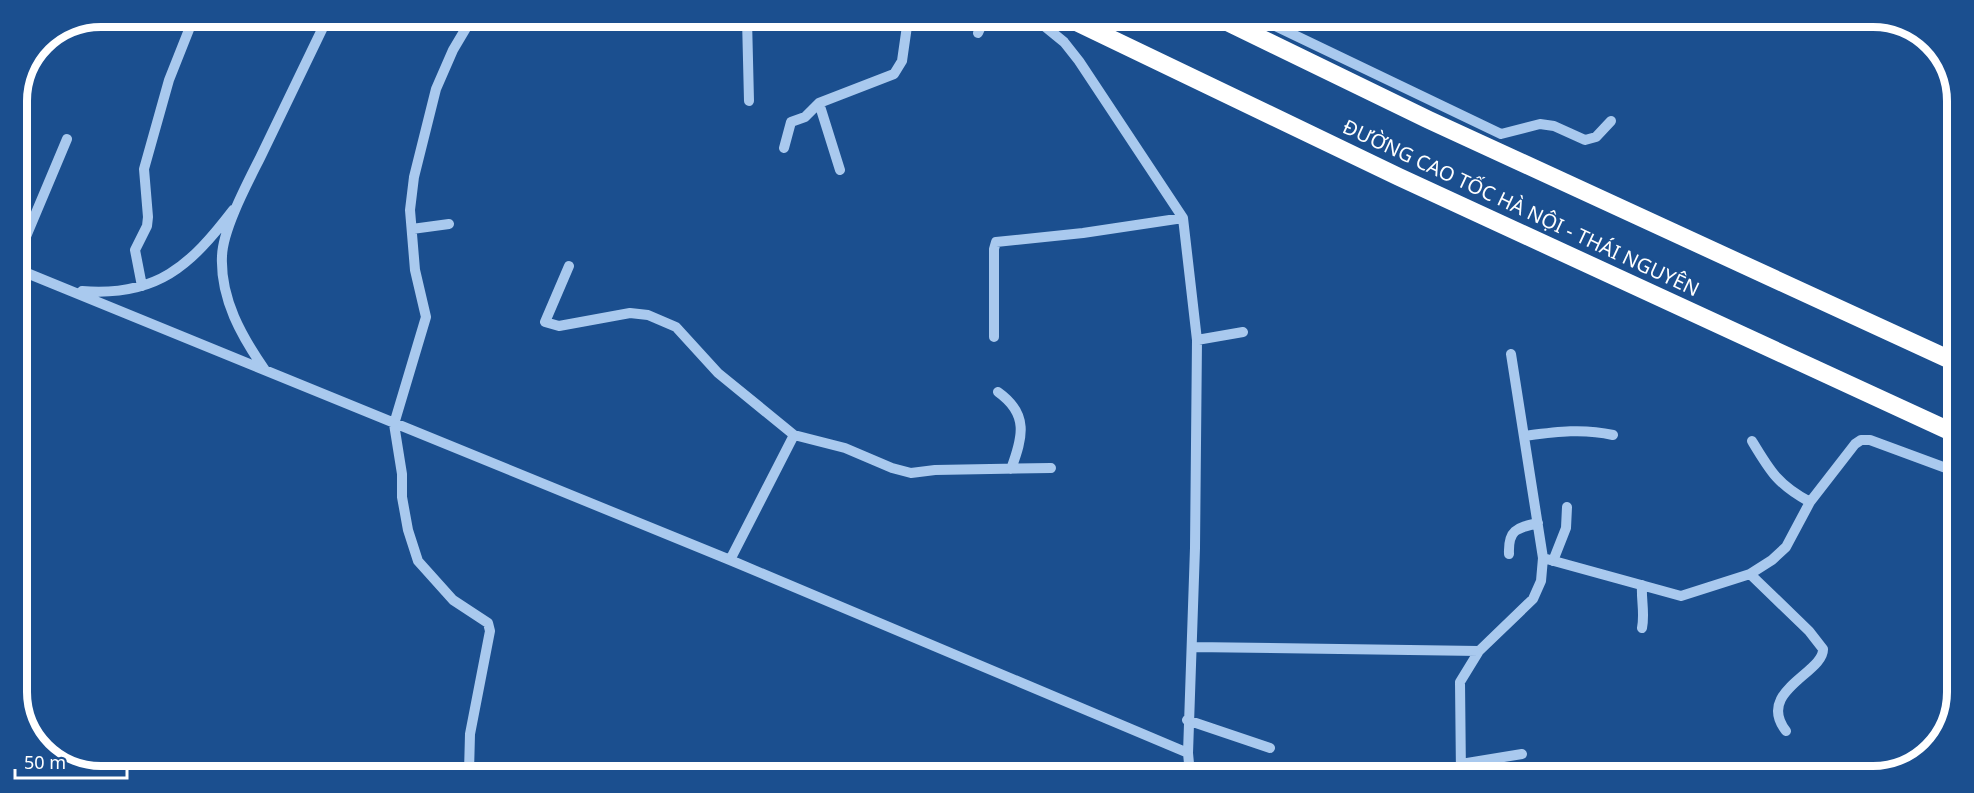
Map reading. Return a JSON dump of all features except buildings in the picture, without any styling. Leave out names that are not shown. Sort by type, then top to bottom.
[{"type":"highway","name":"ĐƯỜNG CAO TỐC HÀ NỘI - THÁI NGUYÊN","points":[[1087,27],[1399,177],[1947,430]]},
{"type":"highway","name":"ĐƯỜNG CAO TỐC HÀ NỘI - THÁI NGUYÊN","points":[[1237,27],[1429,120],[1947,358]]},
{"type":"street","points":[[142,286],[135,250],[147,226],[144,169],[169,80],[190,27]]},
{"type":"street","points":[[265,370],[238,328],[222,270],[222,253],[237,205],[323,27]]},
{"type":"street","points":[[467,27],[453,50],[430,108],[414,177],[410,210],[415,270],[426,317],[394,424],[402,474],[402,498],[408,530],[418,561],[453,600],[488,623],[489,631],[470,734],[469,766]]},
{"type":"street","points":[[747,27],[749,101]]},
{"type":"street","points":[[784,148],[788,125],[805,117],[819,103],[894,74],[902,61],[907,27]]},
{"type":"street","points":[[978,33],[981,27]]},
{"type":"street","points":[[1046,27],[1064,42],[1079,61],[1183,218],[1197,340],[1192,647],[1187,720],[1189,766]]},
{"type":"street","points":[[1278,27],[1501,134],[1540,124],[1554,126],[1585,140],[1596,137],[1611,121]]},
{"type":"street","points":[[819,103],[840,170]]},
{"type":"street","points":[[27,234],[67,139]]},
{"type":"street","points":[[69,290],[98,293],[142,286],[160,280],[184,265],[205,247],[237,205]]},
{"type":"street","points":[[994,337],[994,249],[996,242],[1083,233],[1183,218]]},
{"type":"street","points":[[412,229],[449,224]]},
{"type":"street","points":[[569,266],[545,322],[559,326],[630,313],[648,315],[676,327],[718,373],[794,435],[845,448],[911,473],[935,470],[1051,468]]},
{"type":"street","points":[[27,273],[730,560],[1188,753]]},
{"type":"street","points":[[1197,340],[1243,332]]},
{"type":"street","points":[[1510,354],[1538,523],[1548,560]]},
{"type":"street","points":[[998,392],[1011,401],[1017,411],[1022,431],[1011,469]]},
{"type":"street","points":[[1524,436],[1569,430],[1592,430],[1613,435]]},
{"type":"street","points":[[730,560],[794,435]]},
{"type":"street","points":[[1548,560],[1681,596],[1750,574],[1772,560],[1786,547],[1810,502],[1855,444],[1861,440],[1870,440],[1947,468]]},
{"type":"street","points":[[1752,441],[1773,477],[1783,487],[1810,502]]},
{"type":"street","points":[[1461,766],[1460,682],[1479,651],[1533,599],[1542,581],[1548,560],[1566,528],[1567,507]]},
{"type":"street","points":[[1509,554],[1509,540],[1514,531],[1538,523]]},
{"type":"street","points":[[1750,574],[1809,631],[1823,649],[1824,654],[1817,664],[1795,680],[1786,692],[1777,714],[1779,723],[1786,731]]},
{"type":"street","points":[[1642,585],[1641,598],[1644,614],[1642,628]]},
{"type":"street","points":[[1192,647],[1479,651]]},
{"type":"street","points":[[1187,720],[1270,748]]},
{"type":"street","points":[[1476,766],[1522,754]]}]
